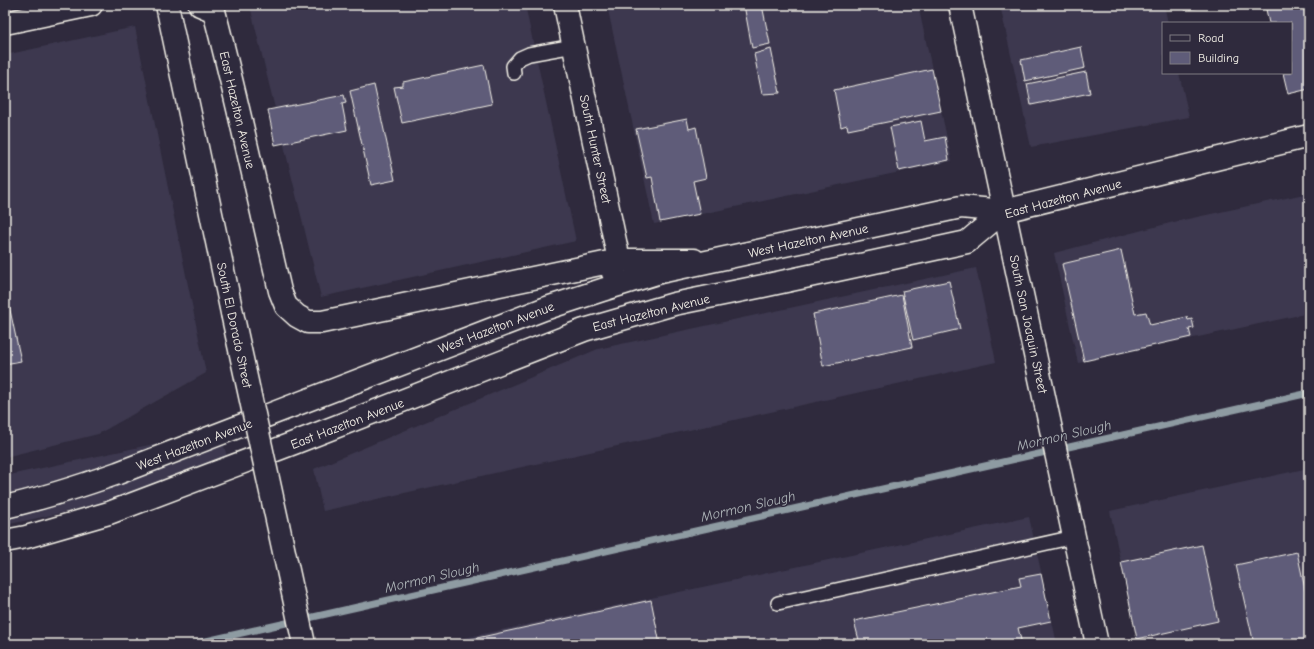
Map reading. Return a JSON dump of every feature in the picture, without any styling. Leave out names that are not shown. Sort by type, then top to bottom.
[{"type":"main road","points":[[5,24],[91,5]]},
{"type":"main road","name":"South El Dorado Street","points":[[167,5],[304,644]]},
{"type":"main road","name":"East Hazelton Avenue","points":[[200,5],[214,11],[234,86],[280,291],[286,306],[297,316],[308,322],[322,322],[619,260],[718,260]]},
{"type":"main road","name":"South Hunter Street","points":[[565,5],[619,260]]},
{"type":"main road","name":"South San Joaquin Street","points":[[960,5],[1097,644]]},
{"type":"main road","name":"East Hazelton Avenue","points":[[5,541],[26,537],[116,511],[584,330],[674,304],[967,242],[1004,211],[1309,136]]},
{"type":"main road","name":"West Hazelton Avenue","points":[[5,507],[73,489],[118,473],[537,311],[660,272],[961,207],[1004,211]]},
{"type":"main road","points":[[602,290],[611,277],[619,260]]},
{"type":"lane","points":[[514,73],[513,66],[520,58],[529,54],[574,46]]},
{"type":"lane","points":[[778,603],[1074,537]]},
{"type":"shaded area","points":[[270,5],[525,5],[576,241],[321,297],[251,10]]},
{"type":"shaded area","points":[[607,5],[918,5],[952,161],[654,224]]},
{"type":"shaded area","points":[[1000,5],[1164,5],[1168,22],[1162,22],[1162,74],[1179,74],[1189,117],[1031,147]]},
{"type":"shaded area","points":[[135,27],[206,373],[98,434],[5,457],[5,55]]},
{"type":"shaded area","points":[[1309,193],[1309,313],[1078,363],[1054,253],[1174,222]]},
{"type":"shaded area","points":[[976,268],[996,362],[323,511],[314,469],[598,349]]},
{"type":"shaded area","points":[[219,430],[233,476],[5,525],[5,476]]},
{"type":"shaded area","points":[[1309,468],[1309,644],[1138,644],[1110,511]]},
{"type":"shaded area","points":[[1029,517],[1057,644],[436,644]]},
{"type":"building","points":[[744,5],[762,5],[770,44],[752,48]]},
{"type":"building","points":[[1184,5],[1211,5],[1185,10]]},
{"type":"building","points":[[1265,5],[1309,5],[1309,89],[1288,94],[1283,74],[1292,74],[1292,22],[1269,22]]},
{"type":"building","points":[[1081,47],[1085,68],[1025,81],[1021,60]]},
{"type":"building","points":[[771,49],[780,93],[762,94],[754,54]]},
{"type":"building","points":[[484,65],[492,104],[402,123],[394,87],[403,86],[403,82]]},
{"type":"building","points":[[932,69],[941,111],[848,130],[847,125],[841,127],[834,90]]},
{"type":"building","points":[[1086,72],[1090,93],[1031,105],[1027,84]]},
{"type":"building","points":[[374,85],[395,180],[371,185],[350,91]]},
{"type":"building","points":[[344,95],[346,103],[342,104],[347,130],[275,145],[268,110]]},
{"type":"building","points":[[687,119],[689,129],[696,127],[706,178],[693,181],[700,214],[660,222],[652,177],[647,178],[636,129]]},
{"type":"building","points":[[921,121],[925,141],[945,137],[949,160],[899,171],[890,127]]},
{"type":"building","points":[[1121,250],[1135,314],[1146,312],[1150,325],[1187,317],[1188,320],[1192,319],[1194,328],[1189,329],[1191,337],[1084,361],[1062,264]]},
{"type":"building","points":[[949,281],[960,329],[913,340],[902,291]]},
{"type":"building","points":[[5,287],[21,361],[5,364]]},
{"type":"building","points":[[902,295],[912,347],[823,366],[813,314]]},
{"type":"building","points":[[1202,545],[1218,621],[1137,639],[1121,562]]},
{"type":"building","points":[[1297,552],[1309,608],[1309,644],[1254,644],[1236,565]]},
{"type":"building","points":[[1041,574],[1051,621],[1018,628],[1022,644],[860,644],[854,621],[1021,586],[1019,578]]},
{"type":"building","points":[[651,600],[660,644],[454,643]]},
{"type":"waterway","name":"Mormon Slough","points":[[193,644],[1309,393]]}]
